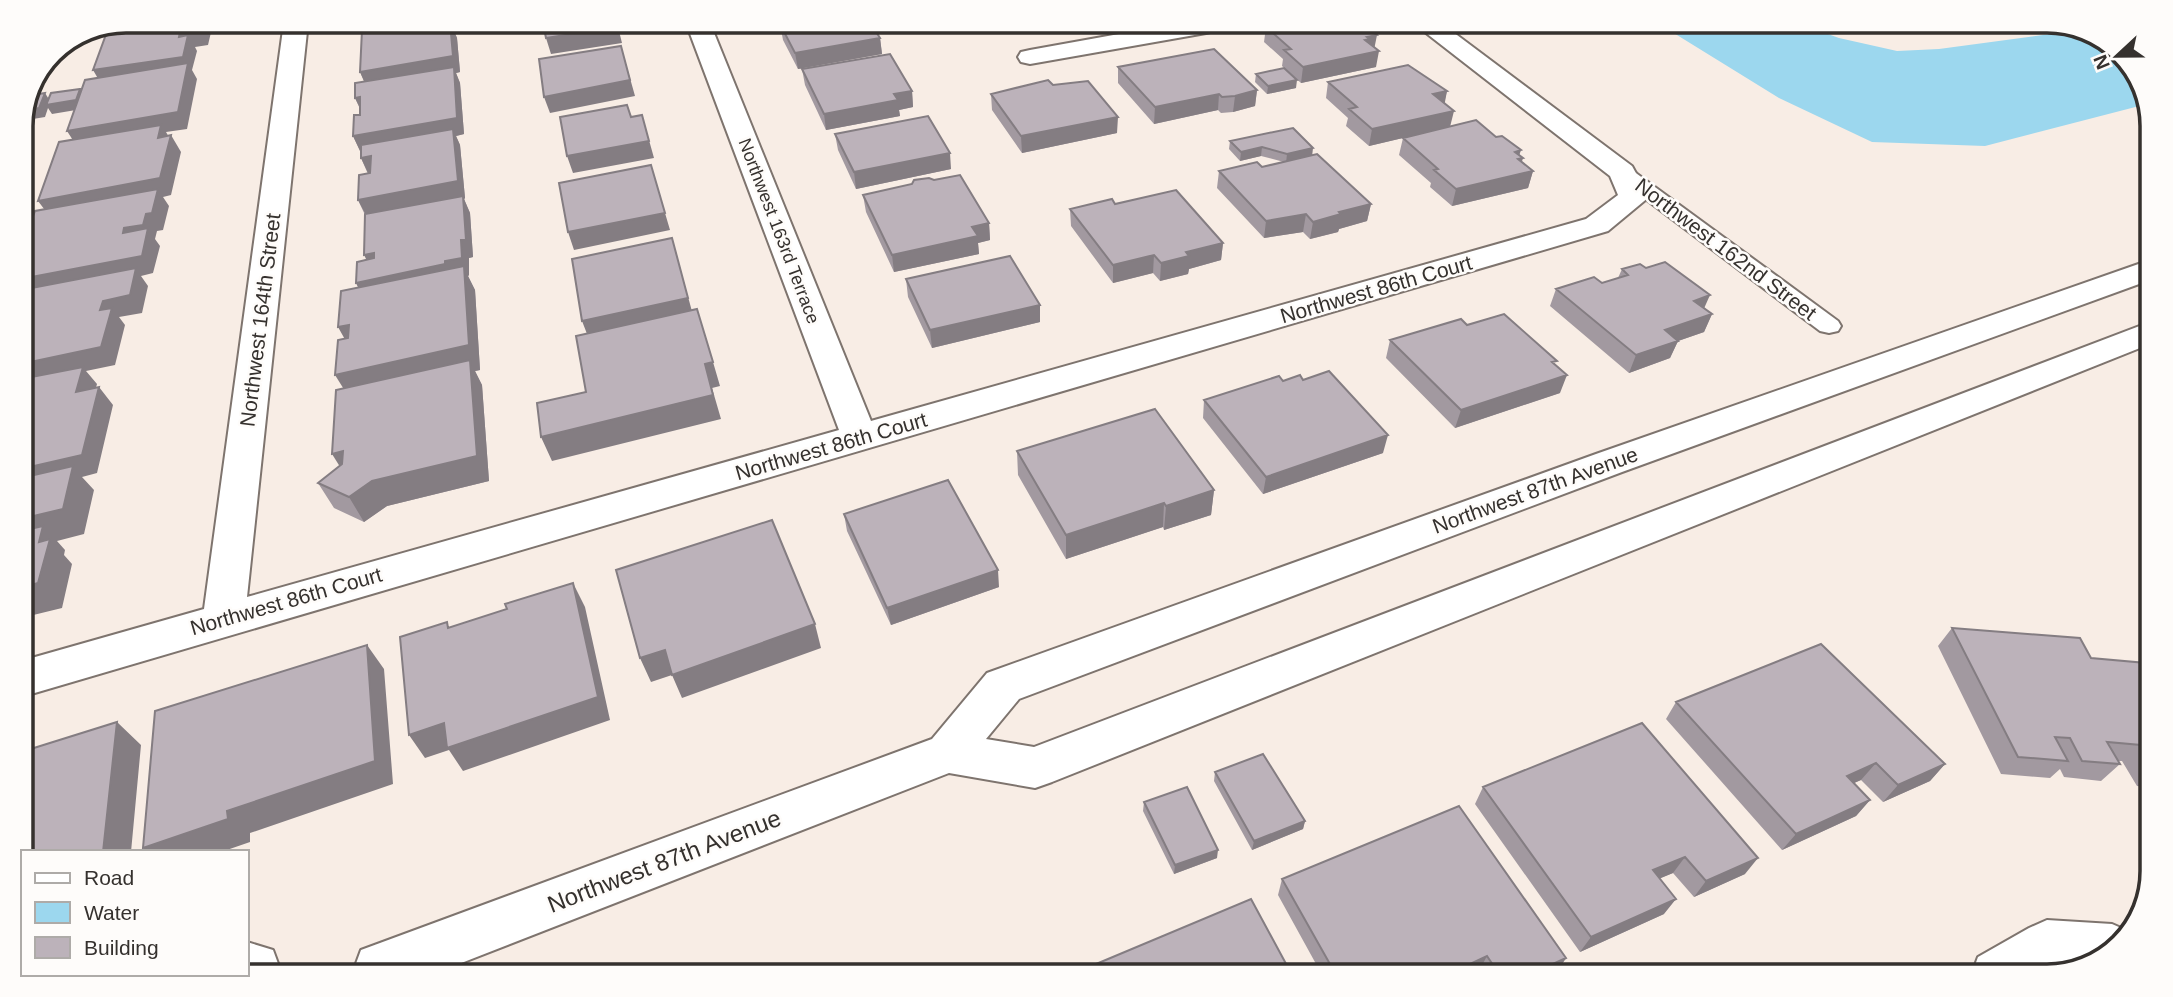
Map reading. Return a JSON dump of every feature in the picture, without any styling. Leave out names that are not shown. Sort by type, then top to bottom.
[{"type":"street","name":"Northwest 164th Street","points":[[224,618],[295,33]]},
{"type":"street","name":"Northwest 163rd Terrace","points":[[702,33],[860,438]]},
{"type":"street","points":[[1030,57],[1166,33]]},
{"type":"street","name":"Northwest 162nd Street","points":[[1438,33],[1628,185]]},
{"type":"street","name":"Northwest 86th Court","points":[[33,675],[224,618],[1597,225],[1628,185]]},
{"type":"street","name":"Northwest 87th Avenue","points":[[393,964],[948,753],[1003,686],[1609,463],[2140,273]]},
{"type":"street","points":[[948,753],[1035,768],[2140,336]]},
{"type":"street","points":[[2017,964],[2047,946],[2096,949]]},
{"type":"lane","name":"Northwest 162nd Street","points":[[1628,185],[1829,326]]},
{"type":"water","points":[[1674,33],[1825,33],[1897,51],[1939,49],[2053,34],[2065,35],[2082,40],[2103,52],[2121,70],[2138,106],[1985,146],[1872,142],[1779,98]]},
{"type":"building","points":[[126,33],[180,33],[179,37],[188,35],[183,57],[93,70],[105,36]]},
{"type":"building","points":[[362,33],[451,33],[453,56],[360,72]]},
{"type":"building","points":[[545,33],[578,33],[546,38]]},
{"type":"building","points":[[785,33],[877,33],[880,38],[795,53]]},
{"type":"building","points":[[1273,33],[1375,33],[1377,35],[1365,40],[1379,51],[1303,67],[1284,50],[1291,49]]},
{"type":"building","points":[[621,46],[630,80],[544,97],[539,59]]},
{"type":"building","points":[[1214,49],[1257,90],[1235,96],[1222,97],[1219,94],[1155,107],[1118,67]]},
{"type":"building","points":[[890,54],[912,91],[894,94],[898,100],[824,114],[802,69]]},
{"type":"building","points":[[188,63],[178,112],[67,131],[85,80]]},
{"type":"building","points":[[1408,65],[1447,91],[1433,94],[1454,111],[1372,129],[1349,109],[1357,107],[1328,82]]},
{"type":"building","points":[[454,67],[457,118],[353,136],[354,115],[360,115],[360,97],[355,98],[355,83]]},
{"type":"building","points":[[1284,68],[1297,80],[1268,86],[1256,74]]},
{"type":"building","points":[[1048,80],[1053,85],[1088,81],[1118,117],[1021,136],[991,94]]},
{"type":"building","points":[[80,89],[76,100],[46,105],[51,93]]},
{"type":"building","points":[[45,93],[39,108],[35,109],[36,102],[39,94]]},
{"type":"building","points":[[627,105],[631,117],[642,115],[649,141],[567,156],[560,117]]},
{"type":"building","points":[[928,116],[950,153],[854,172],[835,134]]},
{"type":"building","points":[[1476,120],[1496,137],[1502,136],[1521,150],[1515,152],[1523,158],[1518,159],[1533,171],[1456,189],[1403,138]]},
{"type":"building","points":[[161,125],[158,138],[171,135],[160,178],[38,201],[59,142]]},
{"type":"building","points":[[1293,128],[1313,148],[1287,154],[1262,147],[1241,152],[1230,141]]},
{"type":"building","points":[[453,129],[458,181],[358,200],[359,175],[370,173],[371,156],[361,158],[361,145]]},
{"type":"building","points":[[1317,154],[1371,204],[1313,222],[1306,214],[1266,221],[1219,171],[1257,162],[1262,167]]},
{"type":"building","points":[[651,165],[665,213],[568,232],[559,183]]},
{"type":"building","points":[[960,175],[989,223],[972,227],[978,236],[892,255],[863,195],[912,184],[914,180],[934,180]]},
{"type":"building","points":[[158,189],[152,213],[146,214],[143,225],[124,228],[123,233],[148,228],[142,256],[33,277],[35,211]]},
{"type":"building","points":[[1176,190],[1223,243],[1186,252],[1189,256],[1161,263],[1154,255],[1113,265],[1070,209],[1112,199],[1115,204]]},
{"type":"building","points":[[463,196],[466,240],[461,240],[462,258],[356,283],[357,262],[374,258],[374,253],[364,255],[365,214]]},
{"type":"building","points":[[672,238],[688,298],[582,321],[572,259]]},
{"type":"building","points":[[1010,256],[1040,305],[930,330],[906,279]]},
{"type":"building","points":[[1665,262],[1710,295],[1694,301],[1712,314],[1665,330],[1678,341],[1636,355],[1556,289],[1594,277],[1602,283],[1628,275],[1622,269],[1640,264],[1646,268]]},
{"type":"building","points":[[464,266],[469,345],[335,375],[338,340],[348,338],[349,325],[338,327],[341,291]]},
{"type":"building","points":[[136,268],[130,295],[103,301],[100,310],[112,308],[101,347],[33,361],[33,288]]},
{"type":"building","points":[[697,309],[713,362],[705,364],[713,395],[541,437],[537,403],[586,392],[576,336]]},
{"type":"building","points":[[1504,314],[1557,361],[1552,362],[1567,375],[1461,410],[1390,340],[1461,319],[1467,325]]},
{"type":"building","points":[[470,360],[477,456],[372,481],[349,497],[318,483],[342,464],[343,451],[332,454],[336,390]]},
{"type":"building","points":[[83,367],[76,392],[99,387],[82,455],[33,466],[33,377]]},
{"type":"building","points":[[1329,371],[1388,435],[1266,477],[1204,400],[1279,376],[1283,381],[1300,375],[1303,380]]},
{"type":"building","points":[[1155,409],[1214,490],[1166,506],[1164,503],[1066,535],[1017,451]]},
{"type":"building","points":[[73,466],[63,509],[33,516],[33,475]]},
{"type":"building","points":[[948,480],[998,570],[887,608],[844,514]]},
{"type":"building","points":[[772,520],[815,624],[672,675],[665,650],[640,658],[616,570]]},
{"type":"building","points":[[43,526],[39,542],[50,539],[38,583],[33,584],[33,528]]},
{"type":"building","points":[[573,583],[598,697],[447,748],[444,723],[409,735],[400,637],[447,622],[448,628],[507,609],[505,604]]},
{"type":"building","points":[[1952,628],[2080,638],[2091,658],[2140,662],[2140,745],[2107,742],[2120,764],[2082,761],[2070,738],[2055,737],[2068,761],[2018,757]]},
{"type":"building","points":[[1821,644],[1945,764],[1898,785],[1876,763],[1847,776],[1870,800],[1796,834],[1676,702]]},
{"type":"building","points":[[367,645],[375,761],[227,811],[228,819],[143,848],[155,711]]},
{"type":"building","points":[[117,722],[103,850],[33,850],[33,748]]},
{"type":"building","points":[[1642,723],[1758,858],[1706,881],[1685,857],[1653,870],[1676,899],[1591,937],[1483,787]]},
{"type":"building","points":[[1263,754],[1305,821],[1254,841],[1215,772]]},
{"type":"building","points":[[1187,787],[1218,850],[1175,865],[1144,802]]},
{"type":"building","points":[[1459,806],[1566,958],[1553,964],[1492,964],[1487,956],[1470,964],[1330,964],[1282,879]]},
{"type":"building","points":[[1251,899],[1286,964],[1096,964]]}]
